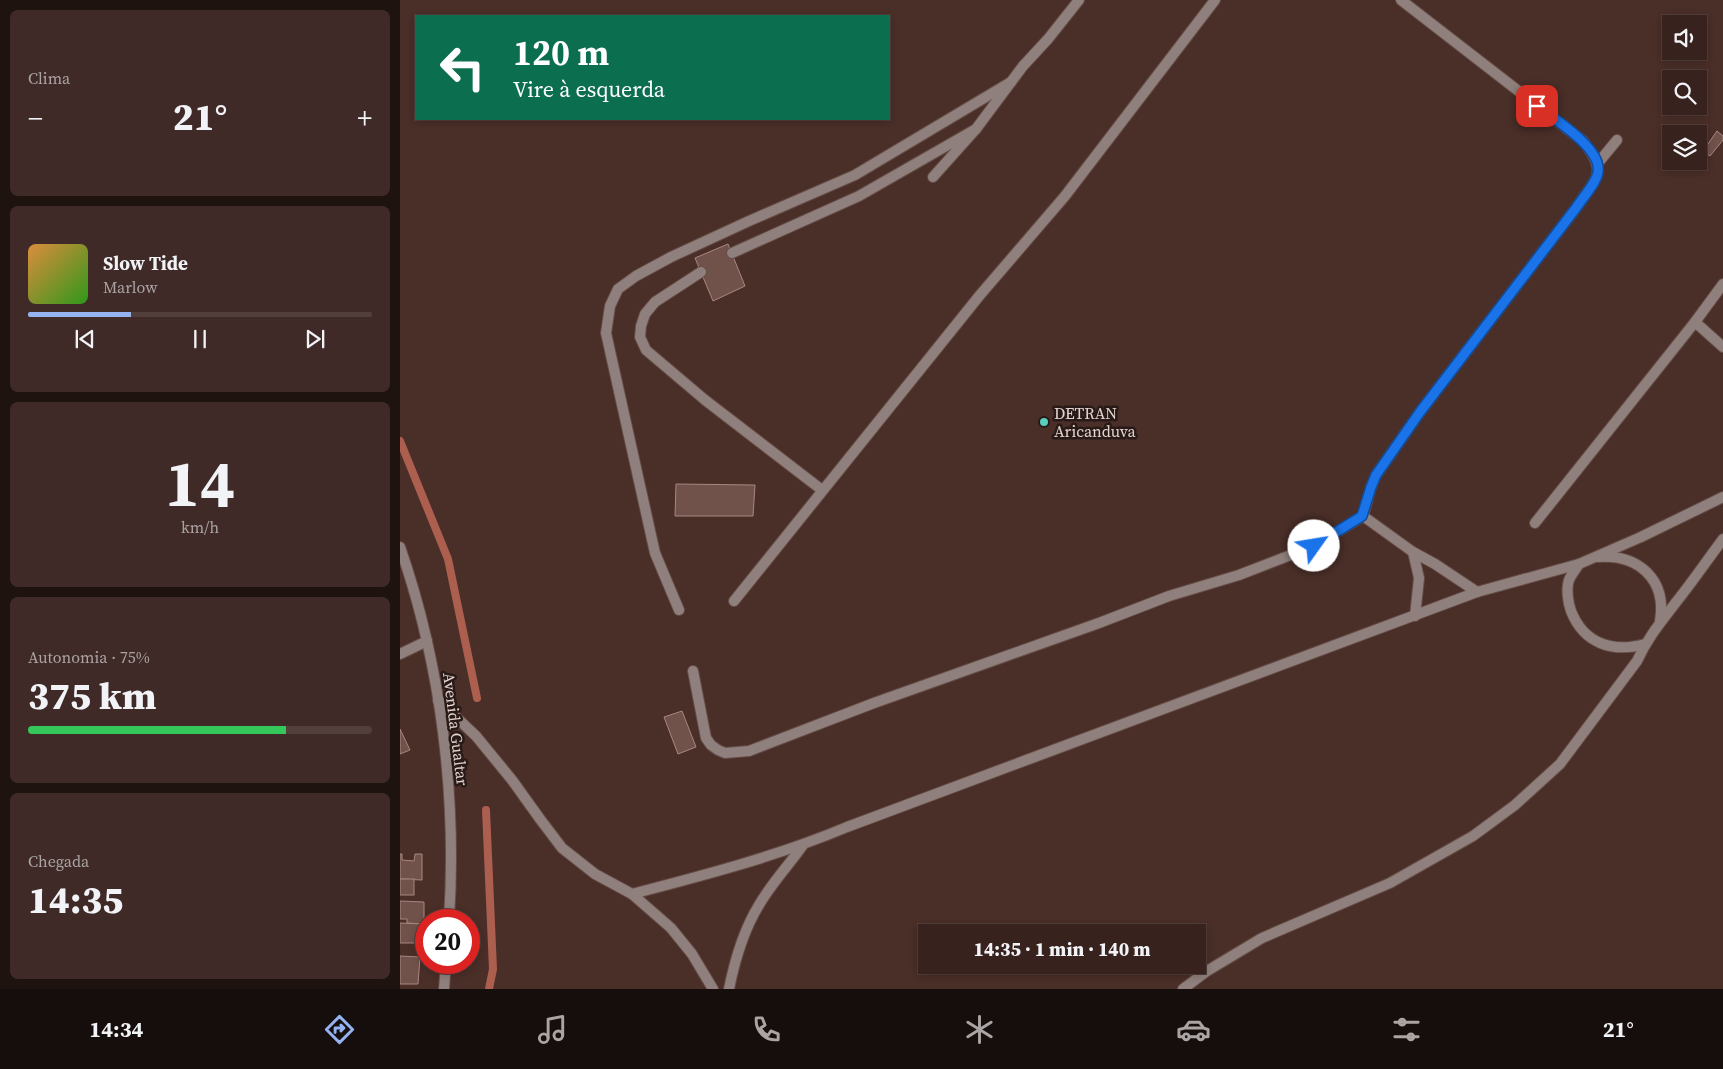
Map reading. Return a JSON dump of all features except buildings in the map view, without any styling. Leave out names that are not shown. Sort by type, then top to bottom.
[{"type":"street","points":[[933,177],[976,129],[1011,82],[1078,0]]},
{"type":"street","points":[[734,601],[980,295],[1065,196],[1215,0]]},
{"type":"street","points":[[694,671],[706,738],[711,745],[726,753],[749,751],[874,702],[1099,623],[1169,596],[1239,575],[1314,546],[1362,516],[1376,475],[1420,412],[1576,208],[1598,173],[1598,163],[1583,141],[1401,0]]},
{"type":"street","points":[[679,610],[655,553],[606,333],[610,306],[618,289],[636,276],[671,257],[749,220],[854,175],[1011,82]]},
{"type":"street","points":[[732,253],[859,196],[976,129]]},
{"type":"street","points":[[1598,163],[1617,140]]},
{"type":"street","points":[[701,272],[655,302],[646,314],[641,326],[640,337],[646,350],[705,400],[822,490]]},
{"type":"street","points":[[1535,523],[1723,284]]},
{"type":"street","points":[[1695,322],[1723,347]]},
{"type":"street","points":[[632,894],[699,877],[803,845],[856,823],[1477,592],[1579,564],[1642,537],[1723,497]]},
{"type":"street","points":[[1362,516],[1477,592]]},
{"type":"street","points":[[1183,989],[1206,971],[1262,938],[1390,884],[1473,836],[1515,805],[1560,764],[1637,661],[1659,622],[1677,601],[1723,538]]},
{"type":"street","name":"Avenida Gualtar","points":[[400,547],[427,641],[438,700],[450,803],[449,909]]},
{"type":"street","points":[[1414,552],[1419,578],[1415,616]]},
{"type":"street","points":[[1590,558],[1621,558],[1646,570],[1658,589],[1661,599],[1659,622]]},
{"type":"street","points":[[1579,564],[1569,580],[1568,593],[1572,613],[1582,630],[1593,640],[1618,648],[1632,648],[1645,644]]},
{"type":"street","points":[[400,654],[427,641]]},
{"type":"street","points":[[438,700],[476,736],[512,780],[562,848],[595,874],[632,894],[671,928],[692,954],[713,989]]},
{"type":"street","points":[[729,989],[744,933],[759,904],[803,845]]},
{"type":"street","points":[[444,989],[445,974]]},
{"type":"waterway","points":[[400,441],[448,559],[477,698]]},
{"type":"waterway","points":[[486,810],[493,969],[489,989]]},
{"type":"place","name":"DETRAN Aricanduva","points":[[1044,422]]},
{"type":"route","points":[[1314,546],[1362,516],[1376,475],[1420,412],[1576,208],[1598,173],[1598,163],[1583,141],[1537,106]]}]
